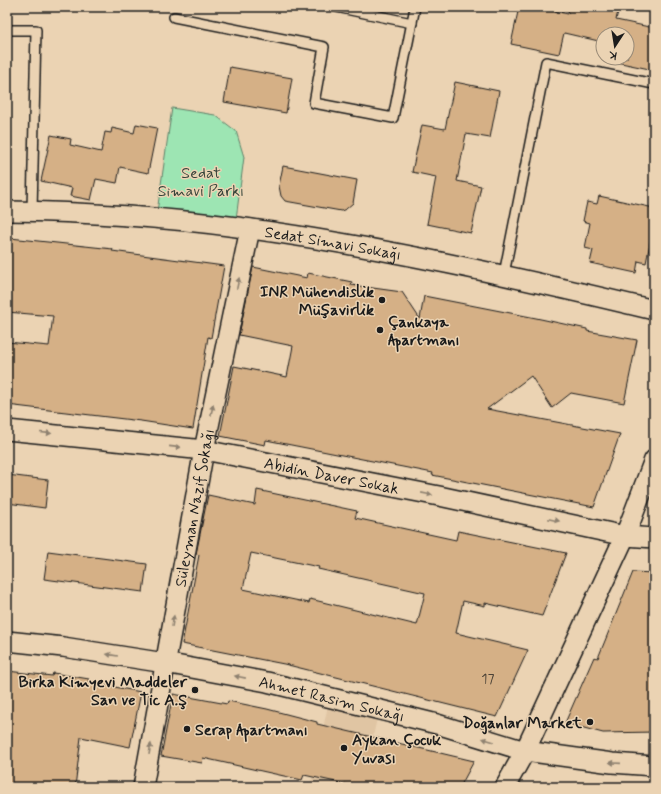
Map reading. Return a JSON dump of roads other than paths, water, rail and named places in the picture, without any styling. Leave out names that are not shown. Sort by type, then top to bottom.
[{"type":"street","name":"Sedat Simavi Sokağı","points":[[7,211],[32,211],[156,219],[250,229],[368,248],[504,274],[654,310]]},
{"type":"street","name":"Süleyman Nazif Sokağı","points":[[143,787],[204,450],[250,229]]},
{"type":"street","name":"Abidin Daver Sokak","points":[[7,430],[204,450],[439,496],[626,536],[654,538]]},
{"type":"street","points":[[505,787],[525,751],[626,536],[654,460]]},
{"type":"street","name":"Ahmet Rasim Sokağı","points":[[7,641],[63,647],[165,663],[267,682],[437,724],[525,751],[612,763],[654,766]]},
{"type":"lane","points":[[336,7],[412,23]]},
{"type":"lane","points":[[174,17],[324,47],[314,103],[393,118],[415,7]]},
{"type":"lane","points":[[7,30],[36,30],[32,211]]},
{"type":"lane","points":[[504,274],[546,62],[654,84]]},
{"type":"place","name":"INR Mühendislik Müşavirlik","points":[[382,300]]},
{"type":"place","name":"Çankaya Apartmanı","points":[[380,330]]},
{"type":"place","name":"Birka Kimyevi Maddeler San ve Tic A.Ş","points":[[195,690]]},
{"type":"place","name":"Doğanlar Market","points":[[590,722]]},
{"type":"place","name":"Serap Apartmanı","points":[[187,729]]},
{"type":"place","name":"Aykan Çocuk Yuvası","points":[[344,748]]},
{"type":"park label","name":"Sedat Simavi Parkı","points":[[201,181]]}]
